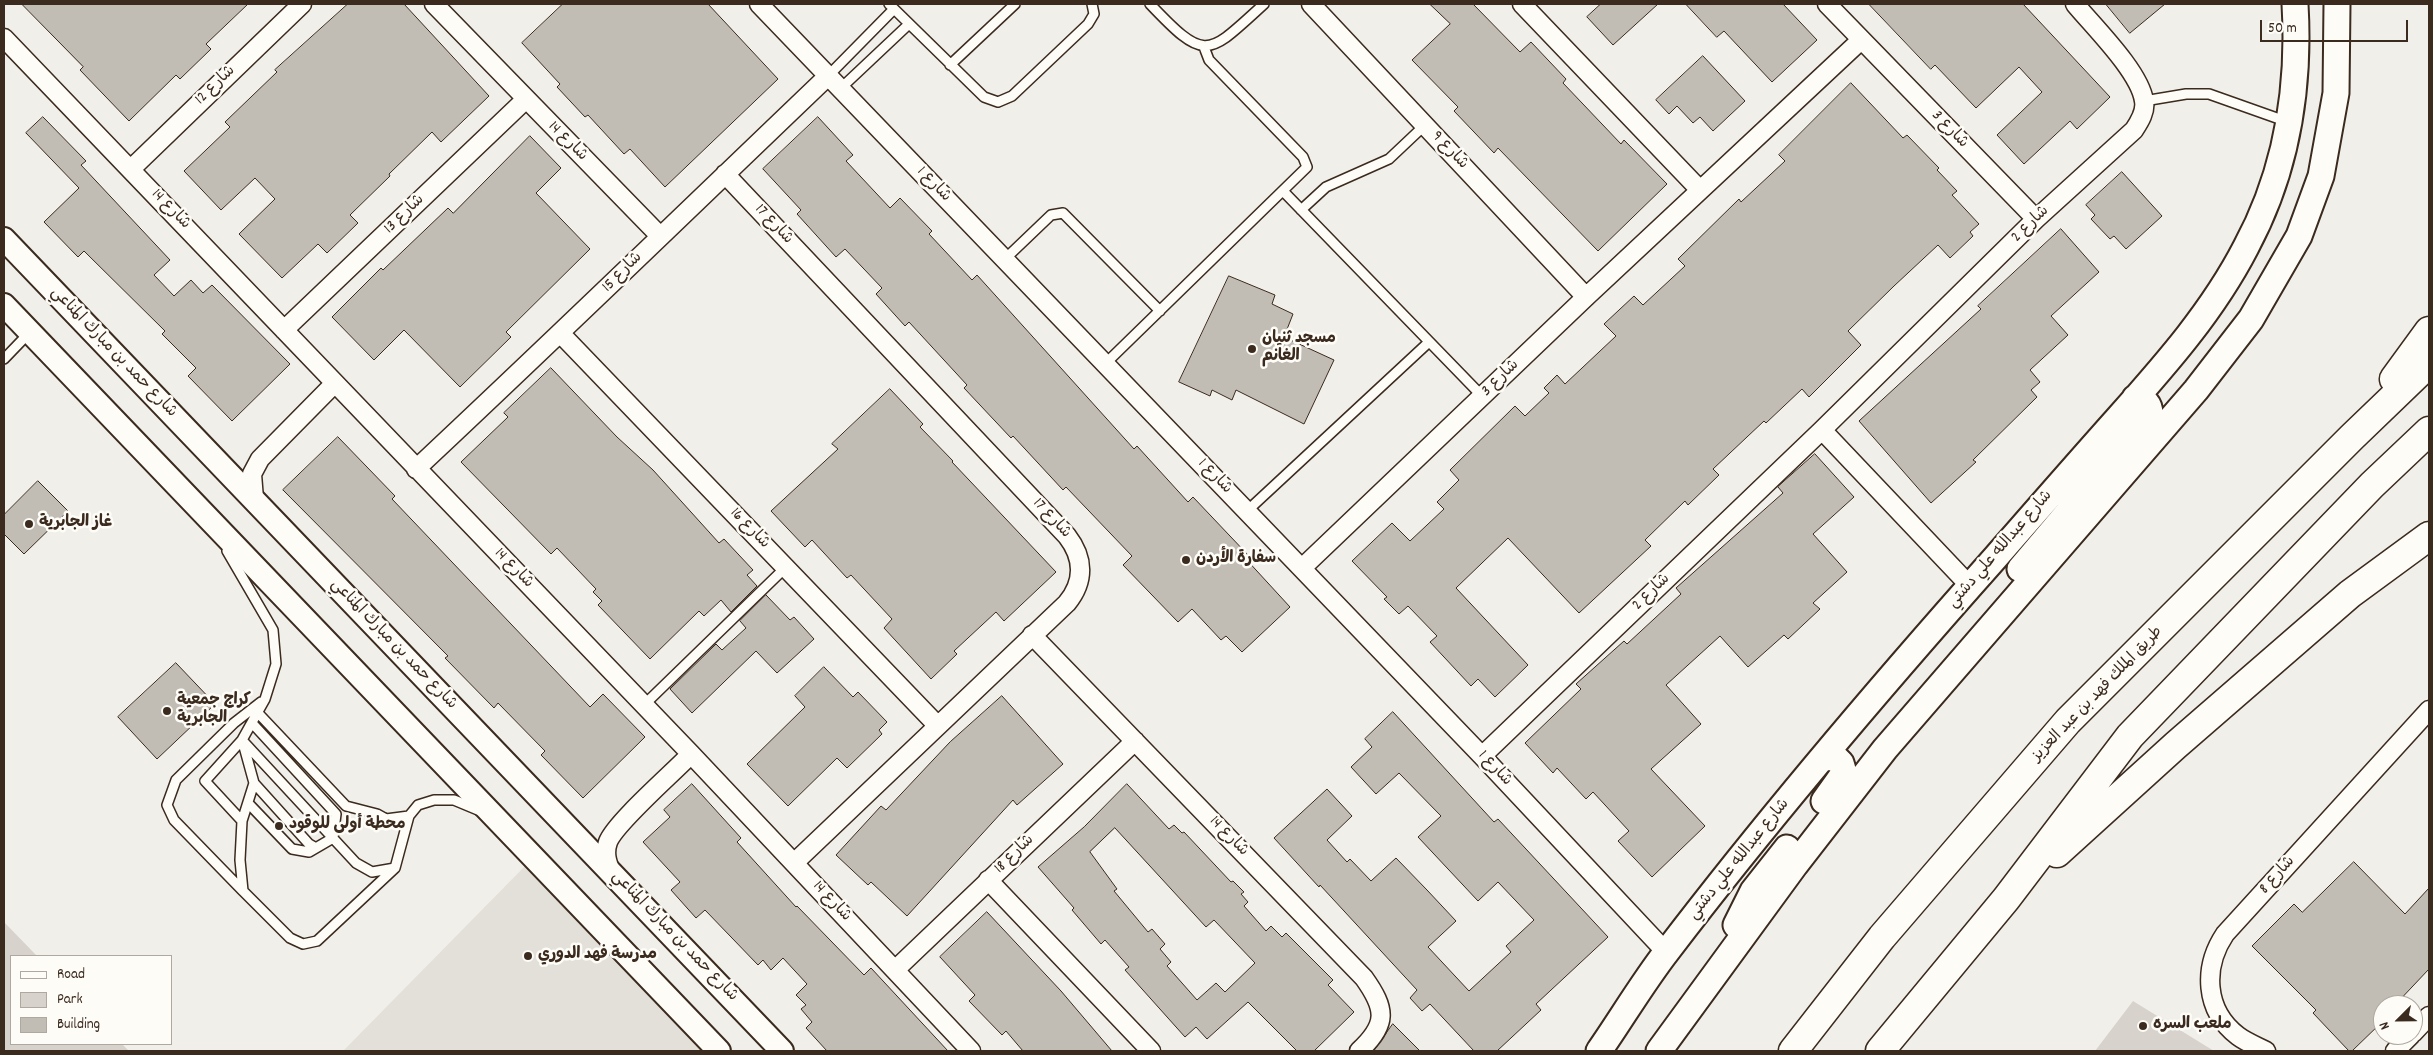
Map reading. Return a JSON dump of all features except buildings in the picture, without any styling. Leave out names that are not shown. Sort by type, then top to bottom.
[{"type":"highway","points":[[2352,437],[2429,331]]},
{"type":"highway","name":"طريق الملك فهد بن عبد العزيز","points":[[1793,1051],[1882,936],[2068,721],[2352,437],[2429,363]]},
{"type":"highway","points":[[1880,1051],[2006,899],[2130,736],[2365,492],[2429,431]]},
{"type":"highway","points":[[2006,899],[2176,745],[2350,594],[2429,536]]},
{"type":"main road","name":"شارع عبدالله علي دشتي","points":[[1599,1051],[1666,952],[1824,758],[1970,586],[2188,338],[2246,248],[2279,169],[2290,123],[2297,55],[2295,4]]},
{"type":"main road","points":[[1659,1051],[1721,965],[1885,749],[2224,356],[2251,319],[2299,236],[2311,206],[2328,145],[2336,93],[2337,4]]},
{"type":"main road","points":[[1994,623],[2005,594],[2025,561],[2150,414],[2146,402],[2135,398]]},
{"type":"main road","points":[[1721,965],[1734,928],[1753,891],[1842,778],[1843,769],[1838,760],[1830,756],[1824,758]]},
{"type":"street","name":"شارع 12","points":[[130,169],[302,4]]},
{"type":"street","name":"شارع 14","points":[[434,4],[525,100],[660,236]]},
{"type":"street","name":"شارع 1","points":[[759,4],[1482,756],[1666,952]]},
{"type":"street","name":"شارع 9","points":[[1311,4],[1586,297]]},
{"type":"street","points":[[1522,4],[1700,190]]},
{"type":"street","name":"شارع 3","points":[[1827,4],[2036,219]]},
{"type":"street","points":[[2075,4],[2128,68],[2138,84],[2144,101]]},
{"type":"street","name":"شارع 14","points":[[4,38],[691,754],[971,1051]]},
{"type":"street","name":"شارع 3","points":[[1302,568],[1586,297],[1861,40]]},
{"type":"street","name":"شارع 15","points":[[416,469],[561,334],[725,174],[834,83]]},
{"type":"street","name":"شارع 13","points":[[284,330],[525,100]]},
{"type":"street","name":"شارع 2","points":[[1482,756],[1822,430],[2036,219],[2134,130],[2144,111],[2144,101]]},
{"type":"street","name":"شارع 17","points":[[725,174],[1075,546],[1081,570],[1075,593],[1067,603],[794,863]]},
{"type":"street","name":"شارع حمد بن مبارك المناعي","points":[[4,239],[782,1051]]},
{"type":"street","points":[[4,305],[719,1051]]},
{"type":"street","name":"شارع 16","points":[[561,334],[937,725]]},
{"type":"street","points":[[254,499],[252,474],[260,459],[334,384]]},
{"type":"street","points":[[1822,430],[1970,586]]},
{"type":"street","points":[[218,464],[235,467],[260,459]]},
{"type":"street","name":"شارع 14","points":[[1032,635],[1370,987],[1381,1013],[1380,1026],[1374,1038],[1360,1051]]},
{"type":"street","name":"شارع 8","points":[[2266,1051],[2237,1035],[2214,1003],[2209,985],[2209,973],[2216,950],[2225,934],[2429,710]]},
{"type":"street","name":"شارع 18","points":[[895,970],[1134,741]]},
{"type":"street","points":[[612,872],[607,863],[606,852],[614,832],[691,754]]},
{"type":"street","points":[[572,832],[593,837],[614,832]]},
{"type":"street","points":[[988,880],[1151,1051]]},
{"type":"lane","points":[[950,65],[1015,4]]},
{"type":"lane","points":[[834,83],[892,6],[984,97],[998,102],[1006,100],[1092,20],[1092,4]]},
{"type":"lane","points":[[1105,364],[1305,170],[1307,162],[1209,60],[1204,47],[1181,36],[1150,4]]},
{"type":"lane","points":[[1204,47],[1223,40],[1264,4]]},
{"type":"lane","points":[[834,83],[909,24]]},
{"type":"lane","points":[[2144,101],[2186,94],[2209,94],[2290,123]]},
{"type":"lane","points":[[1301,210],[1326,188],[1389,159],[1425,125]]},
{"type":"lane","points":[[1283,191],[1482,396]]},
{"type":"lane","points":[[1005,259],[1051,215],[1063,214],[1160,311]]},
{"type":"lane","points":[[4,359],[30,332]]},
{"type":"lane","points":[[1247,511],[1429,342]]},
{"type":"lane","points":[[175,483],[232,559],[273,630],[276,664],[265,699],[242,740],[205,781],[242,821]]},
{"type":"lane","points":[[644,705],[786,567]]},
{"type":"lane","points":[[265,699],[234,724],[176,780],[167,805],[174,820],[290,938],[303,944],[318,941],[395,868],[408,816],[418,805],[434,800],[454,800],[474,807],[524,847]]},
{"type":"lane","points":[[258,713],[346,806],[377,814],[386,819],[408,816]]},
{"type":"lane","points":[[252,723],[336,814]]},
{"type":"lane","points":[[242,740],[356,862],[372,872],[395,868]]},
{"type":"lane","points":[[242,740],[254,783],[309,844],[316,848]]},
{"type":"lane","points":[[243,891],[240,860],[242,821],[249,804],[254,783]]},
{"type":"lane","points":[[249,804],[292,849],[309,852],[332,838],[336,814],[346,806]]},
{"type":"shaded area","name":"مدرسة فهد الدوري","points":[[529,862],[713,1051],[343,1051]]},
{"type":"green space","points":[[4,922],[36,955],[10,955],[10,1045],[123,1045],[129,1051],[4,1051]]},
{"type":"green space","name":"ملعب السره","points":[[2133,1001],[2214,1051],[2095,1051]]},
{"type":"place","name":"مسجد ثنيان الغانم","points":[[1252,349]]},
{"type":"place","name":"غاز الجابرية","points":[[29,524]]},
{"type":"place","name":"سفارة الأردن","points":[[1186,560]]},
{"type":"place","name":"كراج جمعية الجابرية","points":[[167,711]]},
{"type":"place","name":"محطة أولى للوقود","points":[[279,826]]},
{"type":"place","name":"مدرسة فهد الدوري","points":[[528,956]]},
{"type":"place","name":"ملعب السره","points":[[2143,1026]]}]
